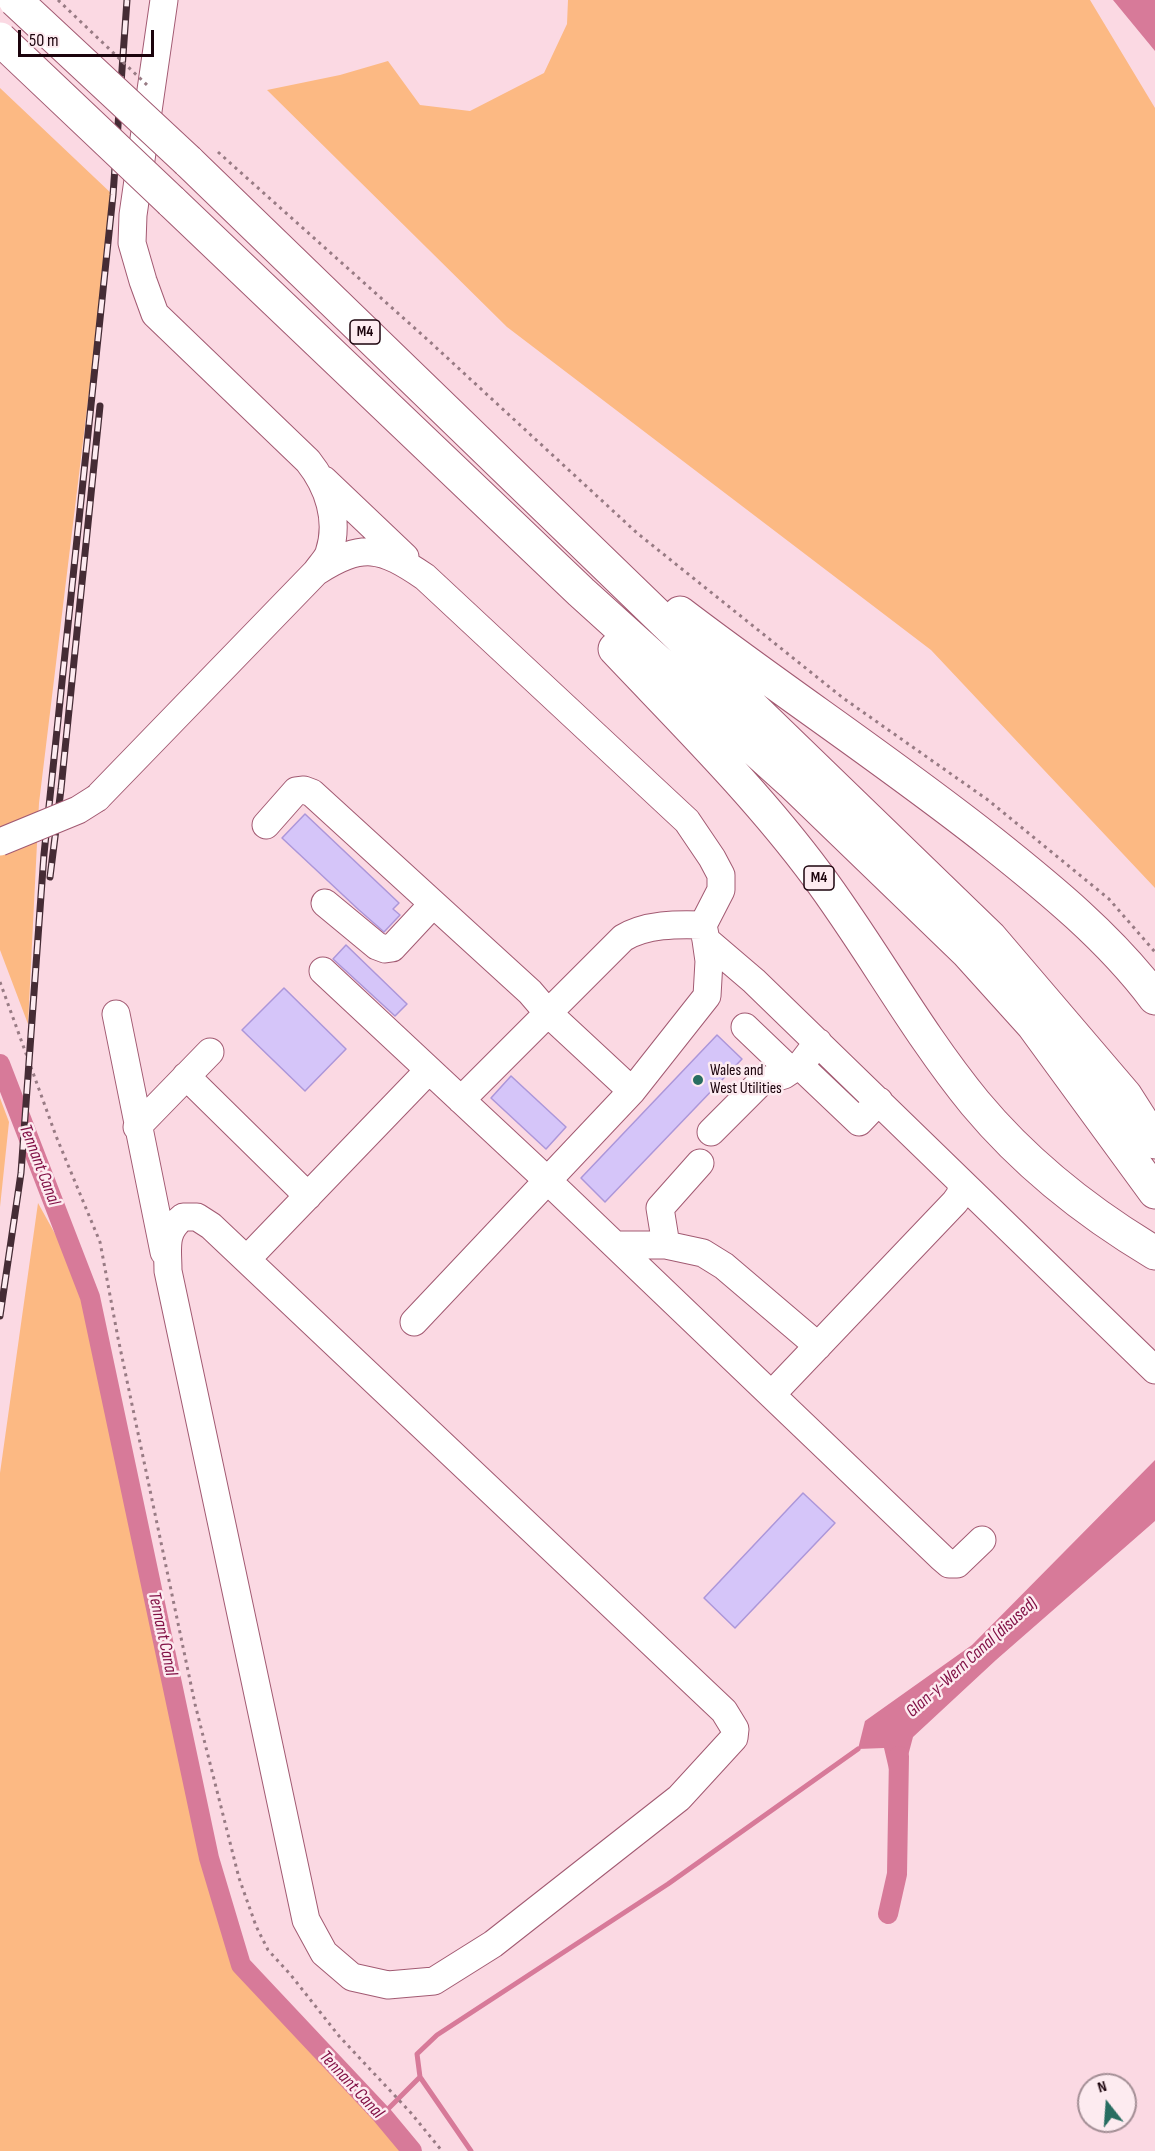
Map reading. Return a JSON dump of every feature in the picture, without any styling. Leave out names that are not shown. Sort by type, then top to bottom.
[{"type":"highway","name":"M4","points":[[15,0],[201,154],[543,503],[749,705],[1125,1095],[1155,1142]]},
{"type":"highway","name":"M4","points":[[0,39],[581,592],[792,783],[979,945],[1032,1025],[1155,1192]]},
{"type":"highway","name":"M4","points":[[543,503],[657,597],[962,819],[1036,878],[1097,933],[1155,998]]},
{"type":"highway","name":"M4","points":[[491,507],[577,609],[745,788],[818,876],[924,1035],[975,1103],[1030,1162],[1102,1219],[1148,1249]]},
{"type":"lane","points":[[164,0],[132,243],[142,281],[155,314],[425,577],[687,821],[721,875],[721,890],[704,933],[709,961],[707,996],[632,1091],[414,1322]]},
{"type":"lane","points":[[0,842],[78,810],[97,798],[316,572],[329,554],[333,531],[330,500],[321,477]]},
{"type":"lane","points":[[316,572],[334,561],[356,553],[378,552],[398,559],[425,577]]},
{"type":"lane","points":[[266,825],[296,791],[304,790],[312,793],[530,992],[548,1013],[632,1091]]},
{"type":"lane","points":[[326,903],[377,946],[385,949],[392,948],[433,904]]},
{"type":"lane","points":[[461,1100],[623,938],[648,927],[704,933],[1155,1370]]},
{"type":"lane","points":[[322,971],[548,1180],[949,1564],[957,1564],[982,1540]]},
{"type":"lane","points":[[116,1014],[137,1126],[306,1920],[324,1953],[352,1977],[388,1985],[434,1981],[493,1944],[679,1798],[734,1738],[735,1729],[724,1711],[211,1226],[197,1217],[183,1217],[172,1225],[168,1235],[168,1271]]},
{"type":"lane","points":[[745,1026],[859,1122],[879,1101]]},
{"type":"lane","points":[[711,1132],[761,1082],[784,1075],[794,1068],[818,1042]]},
{"type":"lane","points":[[137,1126],[210,1052]]},
{"type":"lane","points":[[247,1259],[429,1070]]},
{"type":"lane","points":[[186,1076],[308,1196]]},
{"type":"lane","points":[[666,1245],[660,1208],[700,1163]]},
{"type":"lane","points":[[772,1394],[955,1202],[962,1192],[960,1181]]},
{"type":"lane","points":[[616,1245],[666,1245],[703,1253],[724,1266],[818,1346]]},
{"type":"path","points":[[58,0],[153,91]]},
{"type":"path","points":[[201,154],[429,341],[637,533],[843,698],[988,800],[1108,899],[1155,952]]},
{"type":"path","points":[[0,982],[56,1136],[100,1242],[163,1559],[195,1704],[238,1878],[256,1926],[268,1950],[339,2036],[411,2113],[442,2151]]},
{"type":"shaded area","points":[[568,0],[1090,0],[1155,108],[1155,888],[931,650],[507,327],[267,90],[340,75],[388,61],[420,105],[470,111],[544,73],[567,24]]},
{"type":"shaded area","points":[[0,88],[113,195],[39,803],[28,1024],[0,950]]},
{"type":"shaded area","points":[[0,1098],[9,1122],[0,1207]]},
{"type":"shaded area","points":[[38,1203],[90,1297],[209,1858],[241,1965],[382,2115],[412,2151],[0,2151],[0,1473]]},
{"type":"water","points":[[1113,0],[1155,0],[1155,51]]},
{"type":"water","points":[[1155,1460],[1155,1521],[996,1660],[913,1737],[905,1767],[907,1778],[898,1783],[891,1778],[884,1748],[858,1749],[865,1721],[972,1645]]},
{"type":"building","points":[[305,814],[399,903],[393,909],[400,915],[384,932],[282,838]]},
{"type":"building","points":[[346,945],[407,1004],[395,1016],[333,959]]},
{"type":"building","points":[[284,988],[346,1049],[305,1091],[242,1030]]},
{"type":"building","points":[[717,1035],[742,1059],[605,1202],[581,1178]]},
{"type":"building","points":[[511,1076],[566,1127],[546,1149],[491,1098]]},
{"type":"building","points":[[803,1493],[835,1523],[735,1628],[704,1598]]},
{"type":"waterway","name":"Tennant Canal","points":[[0,1064],[90,1297],[209,1858],[241,1965],[382,2115],[412,2151]]},
{"type":"waterway","points":[[471,2151],[420,2077],[417,2054],[437,2035],[668,1884],[858,1749]]},
{"type":"waterway","name":"Glan-y-Wern Canal (disused)","points":[[888,1914],[897,1874],[899,1756]]},
{"type":"waterway","points":[[382,2115],[420,2077]]},
{"type":"railway","points":[[0,1316],[21,1173],[44,854],[113,195],[127,0]]},
{"type":"railway","points":[[50,877],[100,406]]},
{"type":"place","name":"Wales and West Utilities","points":[[698,1080]]}]
